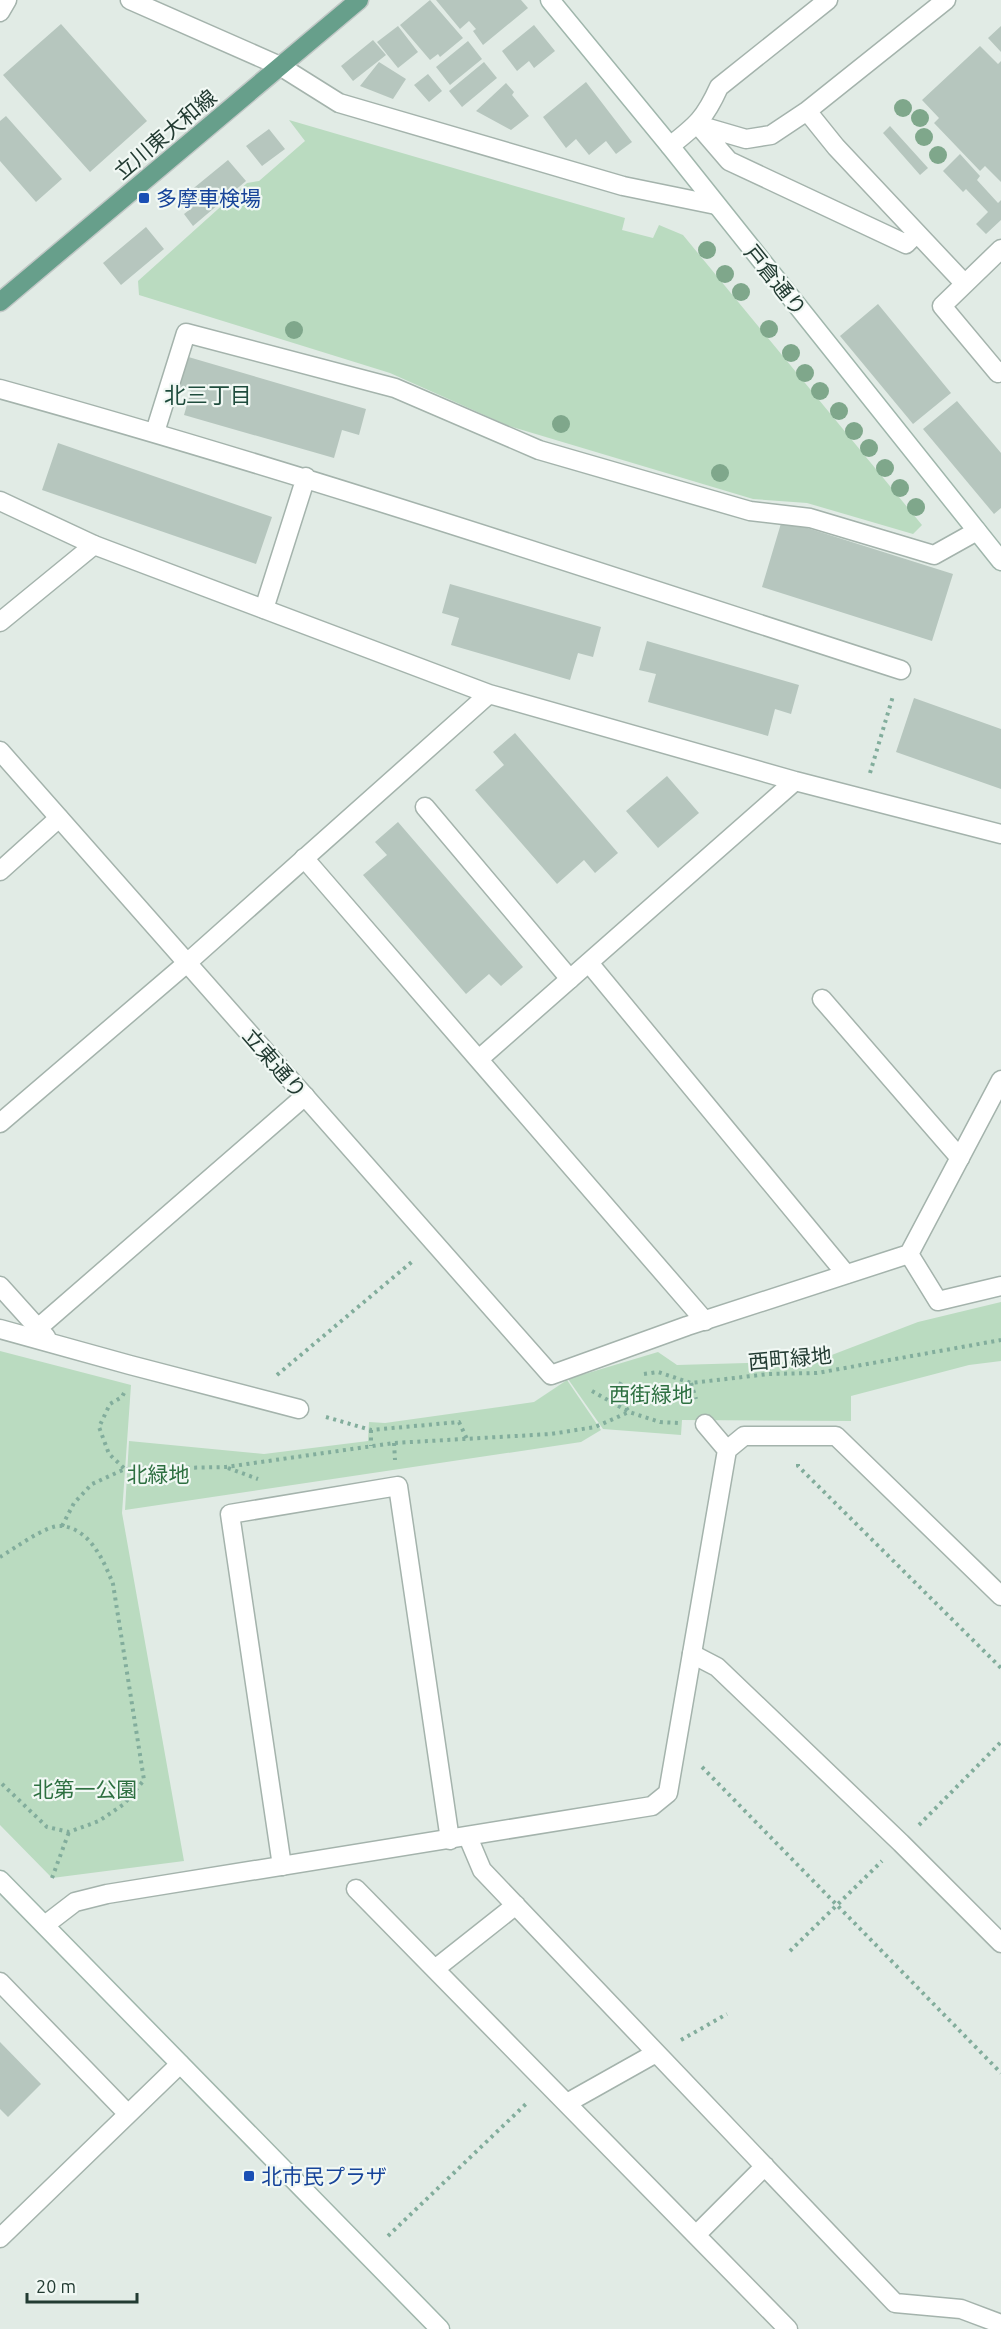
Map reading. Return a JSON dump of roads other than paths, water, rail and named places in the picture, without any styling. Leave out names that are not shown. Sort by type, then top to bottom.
[{"type":"main road","name":"立川東大和線","points":[[0,302],[359,0]]},
{"type":"street","points":[[0,12],[7,0]]},
{"type":"street","points":[[130,0],[280,66],[339,103],[623,186],[716,205]]},
{"type":"street","name":"戸倉通り","points":[[550,0],[670,146],[1001,561]]},
{"type":"street","points":[[670,146],[698,125],[719,87],[828,0]]},
{"type":"street","points":[[698,125],[746,139],[759,138],[780,131],[946,0]]},
{"type":"street","points":[[807,111],[836,147],[964,283]]},
{"type":"street","points":[[698,125],[729,161],[906,243],[917,233]]},
{"type":"street","points":[[1001,249],[942,306],[998,373],[1001,370]]},
{"type":"street","points":[[155,432],[186,333],[395,388],[539,450],[750,511],[810,518],[934,555],[977,531]]},
{"type":"street","points":[[0,389],[306,477],[901,670]]},
{"type":"street","points":[[264,609],[306,477]]},
{"type":"street","points":[[0,501],[94,545],[489,694],[795,781],[1001,834]]},
{"type":"street","points":[[0,622],[94,545]]},
{"type":"street","points":[[0,1123],[186,963],[489,694]]},
{"type":"street","name":"立東通り","points":[[0,751],[551,1375],[705,1321]]},
{"type":"street","points":[[479,1059],[795,781]]},
{"type":"street","points":[[425,807],[570,979]]},
{"type":"street","points":[[0,871],[59,818]]},
{"type":"street","points":[[304,858],[705,1321],[909,1254],[1001,1080]]},
{"type":"street","points":[[589,963],[846,1274]]},
{"type":"street","points":[[822,999],[960,1158]]},
{"type":"street","points":[[38,1328],[305,1096]]},
{"type":"street","points":[[909,1254],[938,1301],[1001,1286]]},
{"type":"street","points":[[0,1286],[54,1344]]},
{"type":"street","points":[[0,1329],[299,1409]]},
{"type":"street","points":[[705,1424],[727,1450]]},
{"type":"street","points":[[45,1925],[75,1902],[107,1893],[652,1806],[668,1793],[727,1450],[744,1436],[836,1436],[1001,1596]]},
{"type":"street","points":[[282,1866],[230,1514],[398,1486],[450,1840]]},
{"type":"street","points":[[692,1654],[717,1666],[1001,1943]]},
{"type":"street","points":[[468,1837],[482,1870],[895,2303],[961,2309],[1001,2324]]},
{"type":"street","points":[[0,1880],[440,2329]]},
{"type":"street","points":[[356,1889],[788,2329]]},
{"type":"street","points":[[435,1969],[516,1905]]},
{"type":"street","points":[[0,1982],[128,2114]]},
{"type":"street","points":[[567,2103],[656,2053]]},
{"type":"street","points":[[0,2238],[180,2064]]},
{"type":"street","points":[[696,2235],[765,2166]]},
{"type":"place","name":"多摩車検場","points":[[144,198]]},
{"type":"place","name":"北市民プラザ","points":[[249,2176]]},
{"type":"district","name":"北三丁目","points":[[208,394]]},
{"type":"park label","name":"西街緑地","points":[[651,1394]]},
{"type":"park label","name":"北緑地","points":[[158,1474]]},
{"type":"park label","name":"北第一公園","points":[[85,1789]]}]
